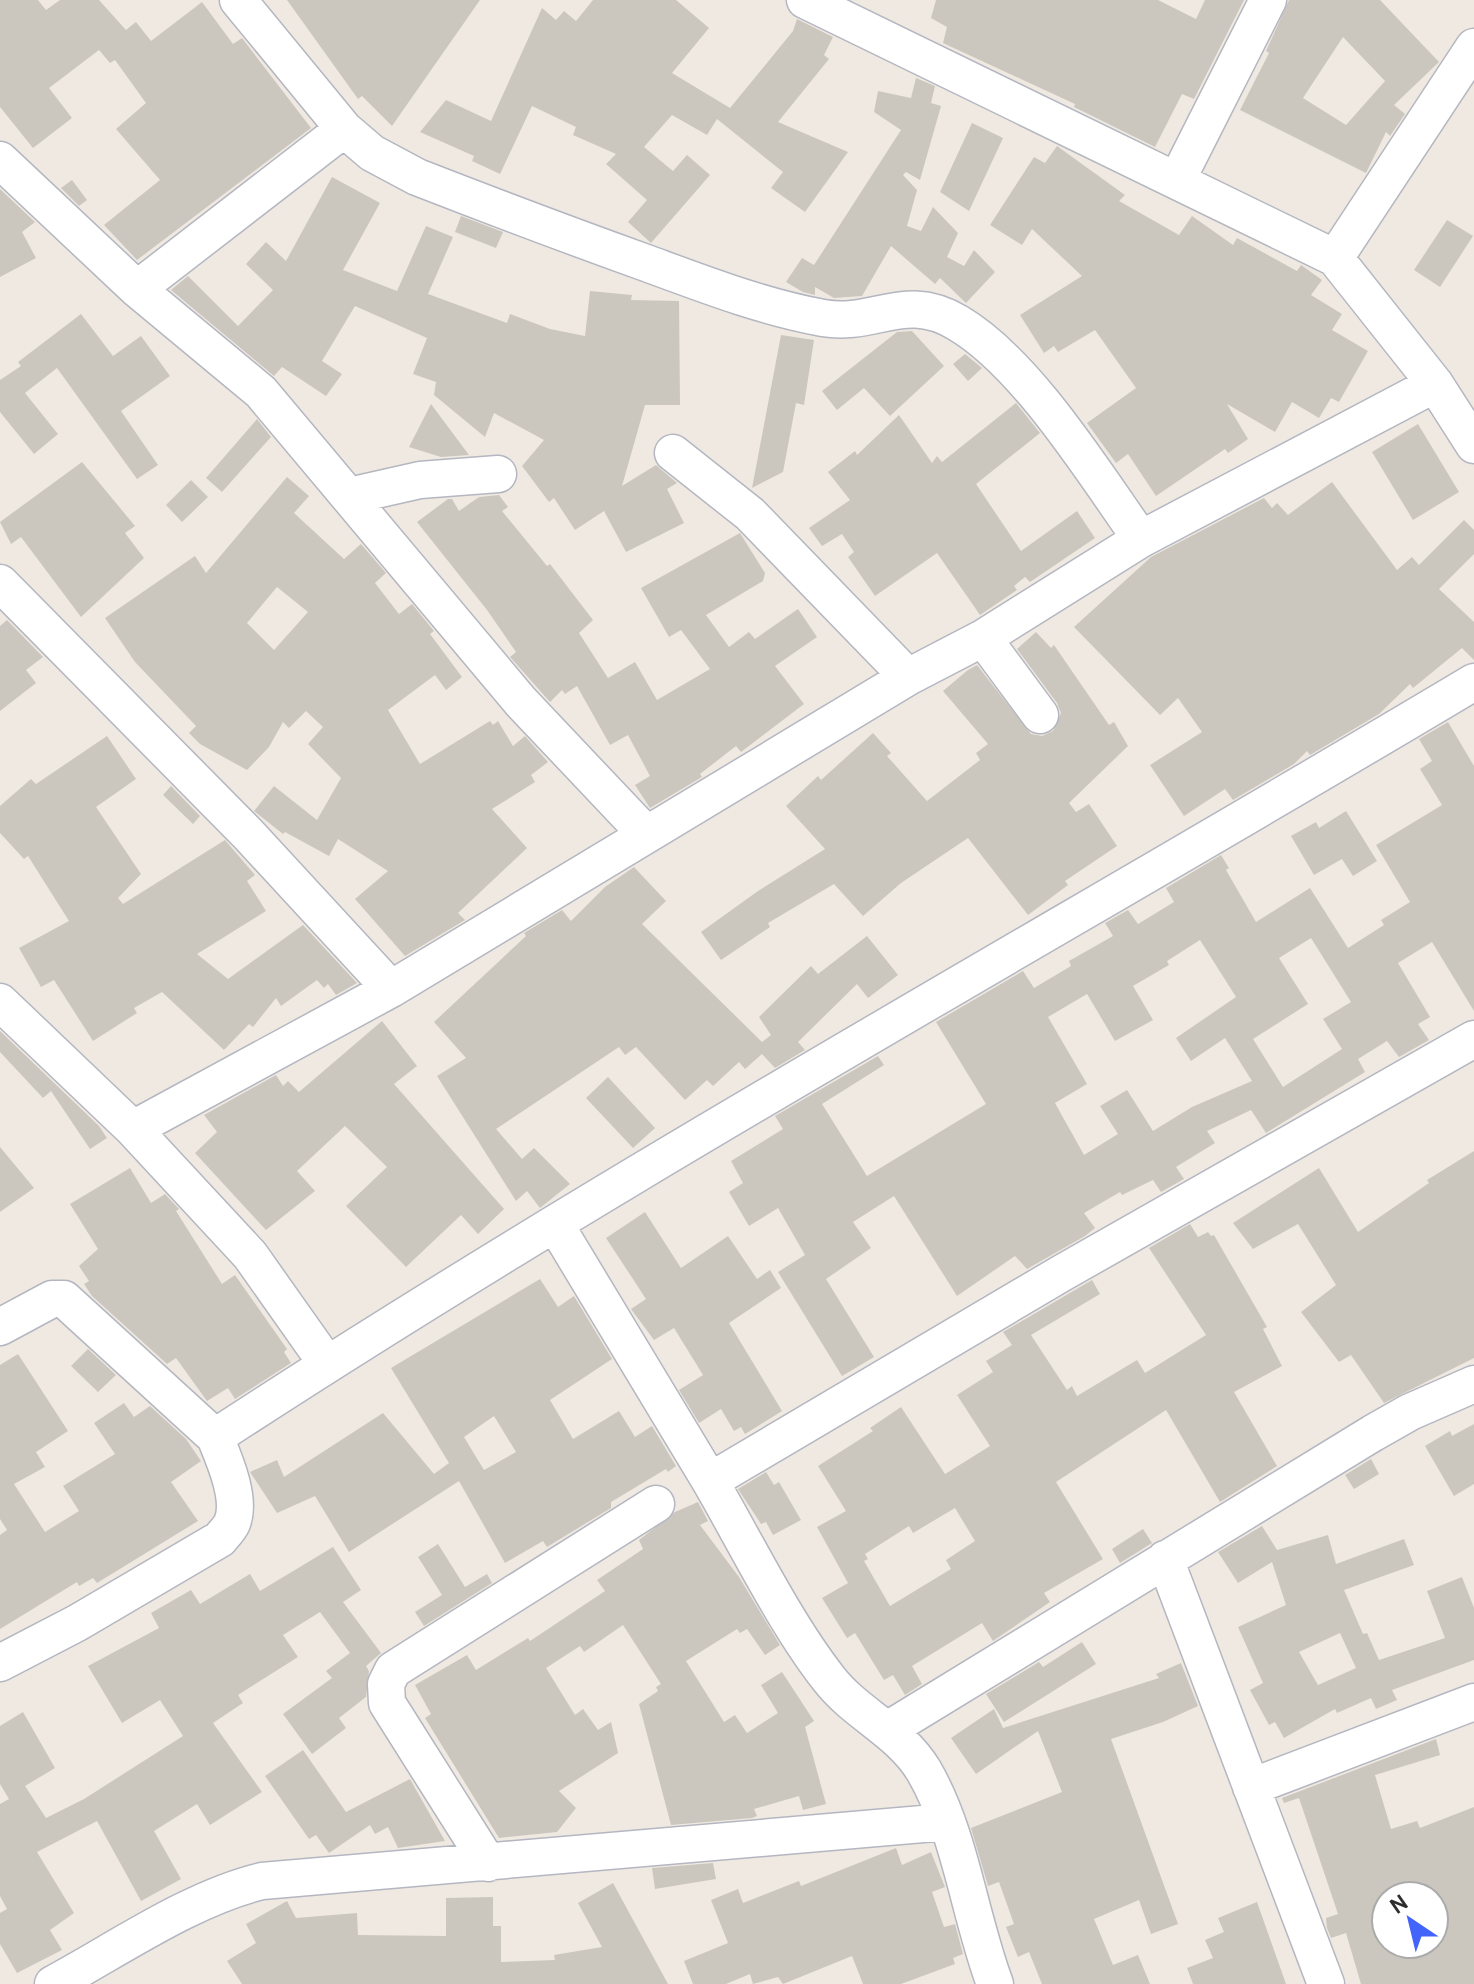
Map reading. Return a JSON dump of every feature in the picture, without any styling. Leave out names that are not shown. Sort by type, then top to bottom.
[{"type":"street","points":[[238,0],[344,129],[372,153],[417,177],[731,294],[825,318],[857,319],[921,307],[953,320],[1019,376],[1065,432],[1141,539]]},
{"type":"street","points":[[805,0],[1335,258],[1435,384],[1474,445]]},
{"type":"street","points":[[1177,180],[1268,0]]},
{"type":"street","points":[[1335,258],[1474,47]]},
{"type":"street","points":[[137,289],[344,129]]},
{"type":"street","points":[[0,160],[137,289],[261,392],[521,702],[646,834]]},
{"type":"street","points":[[133,1129],[391,989],[908,677],[983,638],[1141,539],[1435,384]]},
{"type":"street","points":[[673,453],[750,514],[908,677]]},
{"type":"street","points":[[349,496],[420,480],[498,474]]},
{"type":"street","points":[[0,583],[248,834],[391,989]]},
{"type":"street","points":[[983,638],[1040,715]]},
{"type":"street","points":[[215,1437],[327,1364],[555,1224],[935,996],[1210,839],[1474,682]]},
{"type":"street","points":[[0,1002],[133,1129],[250,1255],[327,1364]]},
{"type":"street","points":[[710,1481],[1062,1273],[1474,1039]]},
{"type":"street","points":[[555,1224],[830,1680],[859,1709],[889,1729],[923,1770],[946,1822],[995,1984]]},
{"type":"street","points":[[0,1327],[52,1299],[64,1299],[215,1437],[225,1461],[234,1502],[232,1523],[220,1539],[77,1623],[0,1663]]},
{"type":"street","points":[[889,1729],[1410,1412],[1474,1384]]},
{"type":"street","points":[[488,1863],[387,1703],[386,1684],[393,1670],[656,1504]]},
{"type":"street","points":[[1165,1559],[1326,1984]]},
{"type":"street","points":[[1251,1787],[1474,1702]]},
{"type":"street","points":[[53,1984],[237,1887],[262,1881],[946,1822]]},
{"type":"building","points":[[0,0],[38,0],[46,10],[60,0],[99,0],[126,30],[136,22],[151,41],[202,2],[233,44],[242,38],[311,128],[137,260],[104,225],[160,180],[116,129],[146,103],[115,60],[110,63],[99,50],[49,88],[72,118],[33,148],[0,107]]},
{"type":"building","points":[[287,0],[480,0],[392,126],[362,96],[358,99]]},
{"type":"building","points":[[593,0],[676,0],[709,28],[672,73],[730,108],[793,31],[797,19],[833,37],[824,55],[829,59],[778,122],[848,152],[805,212],[771,188],[783,172],[717,119],[707,135],[672,115],[644,147],[673,171],[687,155],[710,175],[651,243],[628,222],[647,200],[606,164],[616,154],[573,135],[576,127],[532,106],[500,174],[472,161],[474,156],[420,132],[446,100],[491,121],[542,8],[556,20],[564,11],[576,21]]},
{"type":"building","points":[[936,0],[1158,0],[1196,19],[1205,0],[1244,0],[1194,99],[1182,94],[1155,147],[1074,107],[1075,104],[943,43],[947,27],[931,18]]},
{"type":"building","points":[[1289,0],[1380,0],[1439,62],[1394,105],[1405,114],[1390,136],[1386,132],[1366,173],[1240,110],[1269,53],[1266,51]],"holes":[[[1343,37],[1385,81],[1346,125],[1303,98]]]},
{"type":"building","points":[[916,78],[935,86],[931,103],[941,106],[920,180],[906,172],[903,175],[917,190],[907,226],[921,231],[933,207],[958,233],[947,257],[964,266],[974,250],[995,272],[966,303],[940,278],[935,284],[891,246],[862,296],[834,298],[815,287],[815,295],[803,292],[786,282],[802,258],[814,265],[901,130],[874,112],[878,91],[911,98]]},
{"type":"building","points":[[972,123],[1003,138],[969,211],[940,192]]},
{"type":"building","points":[[1057,146],[1125,195],[1119,201],[1179,235],[1192,216],[1233,245],[1237,238],[1297,271],[1301,265],[1322,280],[1311,295],[1342,314],[1332,330],[1368,351],[1339,402],[1331,398],[1319,418],[1292,402],[1275,432],[1227,404],[1248,439],[1228,453],[1225,449],[1156,496],[1128,454],[1116,463],[1087,423],[1136,388],[1095,330],[1058,352],[1054,346],[1044,353],[1020,315],[1082,276],[1032,229],[1022,245],[990,225],[1034,157],[1045,163]]},
{"type":"building","points":[[332,177],[380,203],[343,270],[397,291],[426,226],[453,237],[428,294],[507,323],[510,314],[550,329],[585,336],[590,291],[632,295],[631,300],[679,301],[680,405],[645,405],[622,486],[656,465],[677,483],[667,489],[684,523],[626,552],[604,511],[575,530],[554,498],[549,502],[522,466],[544,440],[494,413],[485,437],[434,395],[436,382],[413,374],[427,338],[355,306],[322,361],[342,374],[326,396],[282,367],[274,376],[171,290],[188,276],[238,326],[273,290],[246,264],[266,242],[286,261]]},
{"type":"building","points":[[72,180],[87,200],[79,206],[61,188]]},
{"type":"building","points":[[0,189],[35,222],[22,232],[36,258],[0,277]]},
{"type":"building","points":[[461,216],[503,232],[496,248],[455,232]]},
{"type":"building","points":[[1447,220],[1473,236],[1440,287],[1414,270]]},
{"type":"building","points":[[81,314],[113,356],[141,336],[170,376],[121,411],[158,465],[137,479],[57,368],[25,393],[58,434],[34,454],[0,412],[0,380],[21,366],[18,362]]},
{"type":"building","points":[[912,331],[944,366],[890,416],[864,388],[837,410],[822,391],[897,332]]},
{"type":"building","points":[[781,335],[814,340],[804,405],[796,403],[783,472],[752,488]]},
{"type":"building","points":[[965,354],[982,368],[968,381],[953,364]]},
{"type":"building","points":[[1016,403],[1040,433],[976,484],[1021,551],[1077,511],[1095,538],[1030,582],[1025,577],[1014,586],[1017,590],[980,615],[937,553],[875,596],[848,557],[854,552],[842,534],[822,546],[809,528],[850,500],[828,472],[855,451],[857,455],[899,415],[932,463],[937,456],[942,462]]},
{"type":"building","points":[[431,404],[469,455],[441,457],[409,447]]},
{"type":"building","points":[[257,419],[271,437],[222,492],[206,478]]},
{"type":"building","points":[[1418,424],[1459,492],[1413,520],[1372,452]]},
{"type":"building","points":[[82,462],[135,526],[125,533],[144,558],[81,617],[21,537],[11,544],[0,522]]},
{"type":"building","points":[[287,477],[309,496],[294,513],[344,559],[361,544],[386,573],[375,583],[399,614],[412,604],[434,631],[430,634],[462,677],[446,690],[435,675],[388,710],[420,764],[490,721],[493,725],[498,721],[513,746],[525,736],[548,762],[531,775],[535,782],[492,809],[527,848],[458,913],[465,920],[405,956],[355,899],[388,871],[338,839],[329,856],[285,832],[283,834],[254,811],[274,786],[317,820],[341,778],[308,744],[323,727],[306,711],[289,728],[283,722],[269,747],[247,770],[200,744],[189,733],[196,726],[135,662],[105,618],[195,556],[206,573]],"holes":[[[277,587],[308,612],[274,650],[247,623]]]},
{"type":"building","points":[[191,480],[208,497],[182,522],[166,505]]},
{"type":"building","points":[[1332,482],[1397,570],[1412,557],[1419,565],[1464,520],[1474,530],[1474,554],[1439,589],[1474,622],[1474,660],[1462,648],[1413,688],[1410,684],[1379,714],[1310,755],[1307,751],[1294,764],[1233,800],[1225,789],[1184,816],[1150,765],[1202,732],[1178,698],[1160,715],[1074,627],[1151,557],[1264,498],[1272,508],[1277,503],[1288,515]]},
{"type":"building","points":[[499,495],[508,507],[502,511],[547,566],[550,564],[593,620],[579,633],[608,678],[635,662],[657,700],[710,669],[681,630],[669,637],[641,588],[740,533],[765,573],[763,581],[706,615],[729,647],[749,632],[755,639],[798,609],[817,637],[775,666],[804,704],[741,752],[736,746],[700,774],[702,777],[650,808],[635,785],[650,776],[628,735],[610,745],[577,686],[565,694],[562,690],[550,702],[510,657],[516,652],[417,522],[448,499],[452,499],[459,511],[479,497]]},
{"type":"building","points":[[7,620],[43,657],[26,670],[36,683],[0,711],[0,626]]},
{"type":"building","points":[[1036,632],[1051,648],[1054,645],[1109,725],[1114,722],[1128,746],[1069,803],[1076,812],[1089,804],[1117,846],[1065,881],[1068,885],[1028,915],[968,838],[901,883],[863,916],[834,884],[768,923],[770,927],[721,960],[701,932],[825,849],[786,806],[818,776],[821,780],[873,733],[891,753],[887,756],[927,801],[980,760],[976,753],[988,744],[943,691],[977,665],[1031,734],[1042,736],[1053,731],[1061,713],[1057,703],[1017,649]]},
{"type":"building","points":[[1448,722],[1474,766],[1474,1011],[1432,942],[1398,963],[1430,1017],[1418,1024],[1429,1040],[1399,1057],[1387,1041],[1358,1059],[1365,1072],[1266,1133],[1251,1110],[1207,1131],[1215,1143],[1176,1167],[1184,1179],[1161,1192],[1153,1180],[1122,1195],[1120,1192],[1084,1213],[1095,1228],[1085,1236],[1027,1269],[1015,1256],[957,1296],[894,1196],[853,1222],[871,1248],[826,1279],[874,1357],[842,1376],[778,1272],[805,1255],[778,1208],[749,1226],[729,1192],[743,1183],[731,1161],[783,1129],[775,1116],[878,1056],[884,1065],[822,1104],[867,1176],[986,1104],[936,1022],[1023,971],[1034,988],[1071,966],[1069,961],[1113,936],[1105,923],[1128,910],[1138,924],[1174,902],[1166,888],[1221,855],[1229,868],[1226,870],[1256,922],[1310,888],[1348,948],[1384,925],[1381,920],[1410,902],[1376,845],[1442,805],[1420,769],[1432,761],[1419,739]],"holes":[[[1311,938],[1351,1002],[1323,1019],[1342,1049],[1283,1087],[1253,1039],[1308,1004],[1279,958]],[[1200,940],[1236,997],[1176,1038],[1191,1061],[1225,1038],[1252,1081],[1192,1107],[1153,1131],[1127,1090],[1100,1106],[1118,1134],[1084,1155],[1055,1103],[1087,1084],[1048,1017],[1087,994],[1115,1041],[1153,1020],[1133,986],[1169,965],[1167,961]]]},
{"type":"building","points":[[107,736],[136,779],[96,807],[141,874],[118,898],[123,904],[225,840],[255,875],[247,881],[266,911],[197,954],[228,979],[303,925],[357,983],[336,995],[328,984],[324,988],[317,980],[281,1006],[276,998],[253,1027],[249,1024],[224,1050],[162,992],[134,1008],[137,1013],[93,1041],[54,980],[41,987],[19,948],[69,921],[28,856],[24,859],[0,833],[0,806],[31,779],[36,784]]},
{"type":"building","points":[[171,786],[200,816],[193,824],[163,795]]},
{"type":"building","points":[[1346,811],[1377,861],[1353,876],[1342,859],[1314,875],[1291,836],[1316,822],[1319,828]]},
{"type":"building","points":[[634,867],[666,901],[642,924],[762,1042],[771,1035],[759,1017],[811,966],[818,974],[867,936],[898,975],[868,998],[857,984],[798,1042],[805,1050],[775,1068],[762,1054],[745,1069],[739,1062],[713,1086],[707,1080],[685,1100],[636,1047],[625,1055],[619,1047],[496,1129],[522,1159],[534,1148],[570,1184],[540,1208],[527,1191],[516,1201],[437,1076],[466,1058],[434,1022],[526,936],[524,933],[562,910],[571,921],[605,887]]},
{"type":"building","points":[[382,1021],[417,1066],[394,1084],[504,1209],[478,1234],[461,1215],[406,1267],[346,1206],[387,1167],[345,1126],[297,1171],[315,1191],[266,1230],[195,1153],[217,1132],[204,1115],[276,1075],[283,1086],[288,1081],[299,1092]]},
{"type":"building","points":[[0,1031],[99,1126],[107,1138],[90,1149],[51,1091],[43,1098],[0,1052]]},
{"type":"building","points":[[608,1077],[655,1128],[633,1148],[586,1098]]},
{"type":"building","points":[[0,1147],[34,1188],[0,1212]]},
{"type":"building","points":[[1474,1151],[1474,1358],[1384,1403],[1351,1355],[1339,1362],[1301,1312],[1336,1285],[1298,1224],[1253,1249],[1233,1223],[1319,1168],[1358,1232],[1429,1183],[1427,1180]]},
{"type":"building","points":[[130,1168],[151,1203],[165,1194],[179,1209],[176,1211],[222,1284],[235,1275],[287,1349],[284,1352],[291,1363],[235,1399],[228,1388],[207,1401],[176,1358],[167,1364],[92,1296],[84,1284],[89,1281],[79,1266],[98,1249],[70,1204]]},
{"type":"building","points":[[645,1212],[681,1268],[728,1236],[757,1279],[770,1270],[781,1288],[729,1323],[782,1411],[745,1434],[741,1427],[734,1431],[721,1409],[699,1423],[679,1390],[703,1375],[674,1328],[654,1340],[631,1309],[646,1299],[606,1238]]},
{"type":"building","points":[[1190,1224],[1198,1237],[1208,1232],[1214,1235],[1267,1327],[1263,1329],[1282,1366],[1234,1392],[1277,1466],[1220,1502],[1166,1410],[1056,1482],[1103,1559],[1044,1593],[1050,1602],[993,1641],[982,1623],[912,1666],[922,1684],[905,1695],[893,1675],[884,1680],[855,1633],[847,1638],[822,1598],[848,1583],[817,1527],[846,1511],[818,1466],[873,1431],[870,1428],[901,1407],[945,1474],[990,1446],[957,1395],[993,1372],[986,1361],[1012,1345],[1003,1332],[1092,1280],[1100,1294],[1031,1335],[1067,1390],[1072,1386],[1077,1396],[1137,1360],[1145,1373],[1206,1335],[1149,1248]],"holes":[[[955,1508],[975,1541],[946,1560],[951,1569],[890,1606],[864,1561],[868,1559],[865,1554],[909,1526],[913,1533]]]},
{"type":"building","points":[[540,1279],[558,1307],[574,1296],[612,1359],[550,1400],[573,1439],[619,1411],[635,1437],[652,1426],[676,1466],[611,1502],[611,1508],[547,1547],[543,1541],[505,1563],[459,1481],[349,1552],[315,1496],[277,1513],[250,1472],[277,1460],[284,1477],[383,1413],[434,1474],[449,1463],[391,1368]],"holes":[[[494,1416],[516,1452],[484,1470],[464,1437]]]},
{"type":"building","points":[[88,1349],[116,1375],[98,1392],[71,1366]]},
{"type":"building","points":[[18,1354],[68,1431],[36,1452],[45,1467],[14,1484],[45,1532],[79,1511],[63,1486],[115,1454],[94,1423],[124,1403],[134,1417],[150,1406],[186,1439],[201,1461],[171,1482],[198,1521],[97,1583],[93,1578],[79,1586],[77,1582],[0,1629],[0,1535],[7,1530],[0,1519],[0,1365]]},
{"type":"building","points":[[1474,1424],[1474,1484],[1454,1496],[1425,1446],[1450,1431],[1452,1436]]},
{"type":"building","points":[[1371,1459],[1379,1474],[1354,1489],[1345,1475]]},
{"type":"building","points":[[766,1472],[774,1485],[779,1482],[801,1520],[773,1535],[766,1522],[761,1524],[738,1489]]},
{"type":"building","points":[[698,1502],[708,1521],[700,1525],[739,1577],[780,1645],[765,1655],[747,1629],[740,1633],[737,1629],[686,1661],[724,1722],[735,1715],[747,1733],[778,1713],[761,1685],[782,1672],[814,1721],[805,1727],[826,1804],[803,1810],[799,1796],[754,1809],[757,1816],[752,1818],[671,1825],[639,1704],[658,1691],[656,1687],[661,1684],[623,1625],[584,1652],[580,1646],[546,1668],[575,1715],[583,1709],[598,1730],[611,1722],[618,1753],[559,1791],[576,1808],[557,1832],[499,1838],[425,1718],[431,1714],[415,1685],[467,1655],[476,1670],[528,1638],[530,1641],[605,1591],[597,1580],[643,1549],[639,1540],[675,1512]]},
{"type":"building","points":[[1262,1526],[1277,1550],[1328,1535],[1336,1564],[1404,1539],[1414,1565],[1344,1590],[1363,1634],[1367,1633],[1379,1660],[1445,1638],[1427,1591],[1462,1577],[1474,1608],[1474,1660],[1392,1690],[1397,1700],[1376,1709],[1371,1698],[1337,1713],[1335,1709],[1284,1738],[1275,1722],[1269,1725],[1250,1690],[1263,1683],[1238,1627],[1286,1605],[1272,1562],[1238,1583],[1218,1552]],"holes":[[[1340,1633],[1356,1668],[1318,1685],[1299,1652]]]},
{"type":"building","points":[[1143,1529],[1152,1543],[1120,1563],[1112,1549]]},
{"type":"building","points":[[438,1544],[465,1587],[487,1574],[492,1583],[424,1626],[415,1612],[442,1595],[418,1557]]},
{"type":"building","points":[[333,1547],[361,1590],[343,1602],[381,1653],[366,1666],[369,1671],[366,1697],[339,1718],[346,1728],[312,1754],[283,1714],[332,1678],[326,1671],[350,1653],[320,1612],[283,1635],[298,1657],[238,1695],[243,1703],[213,1723],[262,1792],[210,1825],[197,1804],[154,1831],[181,1879],[141,1901],[97,1821],[37,1852],[74,1913],[50,1930],[62,1950],[17,1973],[0,1944],[0,1913],[7,1909],[0,1896],[0,1804],[9,1799],[0,1784],[0,1726],[23,1712],[55,1768],[25,1786],[46,1818],[84,1799],[183,1736],[160,1700],[122,1723],[88,1666],[159,1628],[151,1613],[191,1590],[200,1604],[250,1574],[260,1591]]},
{"type":"building","points":[[1082,1642],[1096,1664],[1004,1722],[986,1694],[1039,1662],[1043,1667]]},
{"type":"building","points":[[1181,1663],[1198,1706],[1163,1722],[1111,1739],[1178,1924],[1151,1934],[1139,1900],[1094,1919],[1113,1965],[1138,1955],[1150,1984],[1042,1984],[1029,1952],[1018,1957],[1006,1927],[1014,1924],[999,1882],[988,1886],[971,1828],[1062,1792],[1038,1731],[976,1774],[951,1738],[994,1709],[1003,1728],[1159,1678],[1156,1674]]},
{"type":"building","points":[[1436,1739],[1440,1755],[1375,1775],[1391,1829],[1417,1821],[1420,1828],[1474,1807],[1474,1984],[1361,1984],[1346,1933],[1331,1938],[1327,1928],[1326,1918],[1338,1914],[1299,1798],[1284,1803],[1282,1798]]},
{"type":"building","points":[[303,1750],[346,1812],[410,1779],[445,1841],[398,1848],[388,1827],[375,1834],[370,1825],[329,1853],[316,1835],[309,1839],[265,1776]]},
{"type":"building","points":[[896,1848],[902,1865],[931,1852],[945,1887],[932,1892],[944,1927],[955,1924],[963,1954],[953,1958],[955,1964],[901,1984],[863,1984],[852,1956],[783,1984],[778,1977],[753,1984],[750,1974],[726,1984],[693,1984],[684,1961],[728,1943],[711,1900],[738,1889],[743,1903],[799,1881],[801,1886]]},
{"type":"building","points":[[713,1863],[716,1879],[655,1889],[652,1868]]},
{"type":"building","points":[[613,1883],[668,1984],[242,1984],[227,1961],[256,1943],[246,1924],[287,1901],[296,1918],[357,1913],[358,1935],[446,1936],[446,1898],[493,1897],[493,1926],[501,1926],[501,1962],[555,1960],[554,1955],[602,1947],[578,1903]]},
{"type":"building","points":[[1257,1902],[1286,1984],[1193,1984],[1187,1968],[1213,1958],[1205,1940],[1224,1932],[1218,1918]]}]
